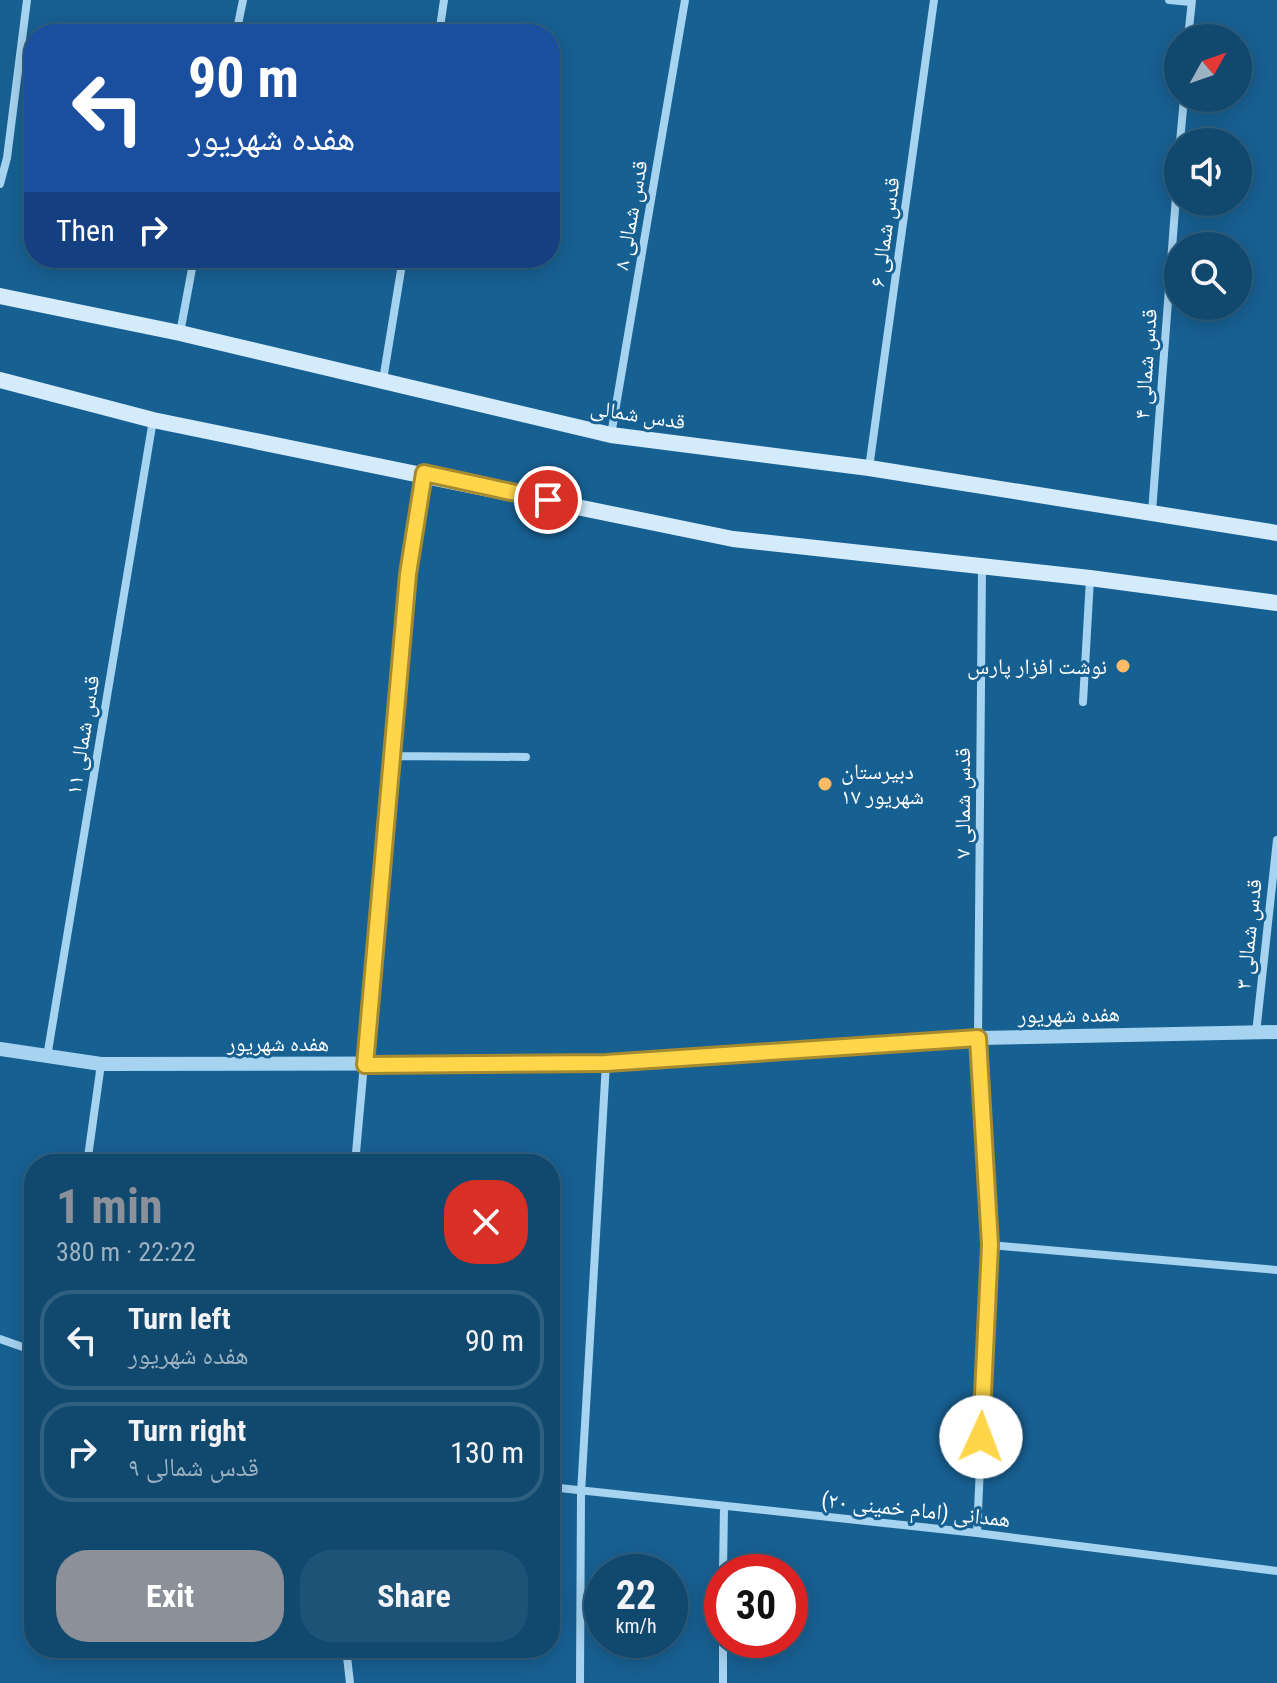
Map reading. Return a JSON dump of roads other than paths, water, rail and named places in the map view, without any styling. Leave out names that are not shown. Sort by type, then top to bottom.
[{"type":"main road","name":"قدس شمالی","points":[[0,296],[180,333],[611,435],[869,468],[1277,533]]},
{"type":"main road","points":[[0,380],[153,420],[424,473],[733,539],[1090,578],[1277,603]]},
{"type":"street","points":[[0,184],[27,0]]},
{"type":"street","points":[[238,24],[243,0]]},
{"type":"street","points":[[440,24],[444,0]]},
{"type":"street","name":"قدس شمالی ۸","points":[[611,435],[685,0]]},
{"type":"street","name":"قدس شمالی ۶","points":[[869,468],[934,0]]},
{"type":"street","points":[[1169,0],[1191,1],[1189,24]]},
{"type":"street","name":"قدس شمالی ۴","points":[[1152,512],[1175,216]]},
{"type":"street","points":[[180,333],[192,268]]},
{"type":"street","points":[[383,380],[401,268]]},
{"type":"street","name":"قدس شمالی ۱۱","points":[[47,1057],[153,420]]},
{"type":"street","points":[[356,1154],[408,574],[424,473]]},
{"type":"street","name":"۷ قدس شمالی","points":[[977,1533],[990,1245],[978,1038],[982,568]]},
{"type":"street","points":[[1083,702],[1090,578]]},
{"type":"street","points":[[390,756],[526,757]]},
{"type":"street","name":"۳ قدس شمالی","points":[[1256,1033],[1277,840]]},
{"type":"street","name":"هفده شهریور","points":[[0,1049],[101,1064],[606,1063],[978,1038],[1277,1032]]},
{"type":"street","points":[[580,1683],[581,1493],[606,1063]]},
{"type":"street","points":[[88,1154],[101,1064]]},
{"type":"street","points":[[990,1245],[1277,1270]]},
{"type":"street","points":[[0,1339],[24,1347]]},
{"type":"street","name":"همدانی (امام خمینی ۲۰)","points":[[560,1489],[977,1533],[1277,1571]]},
{"type":"street","points":[[723,1554],[724,1507]]},
{"type":"street","points":[[347,1658],[350,1683]]},
{"type":"street","points":[[723,1658],[723,1683]]},
{"type":"place","name":"نوشت افزار پارس","points":[[1123,666]]},
{"type":"place","name":"دبیرستان ۱۷ شهریور","points":[[825,784]]}]
